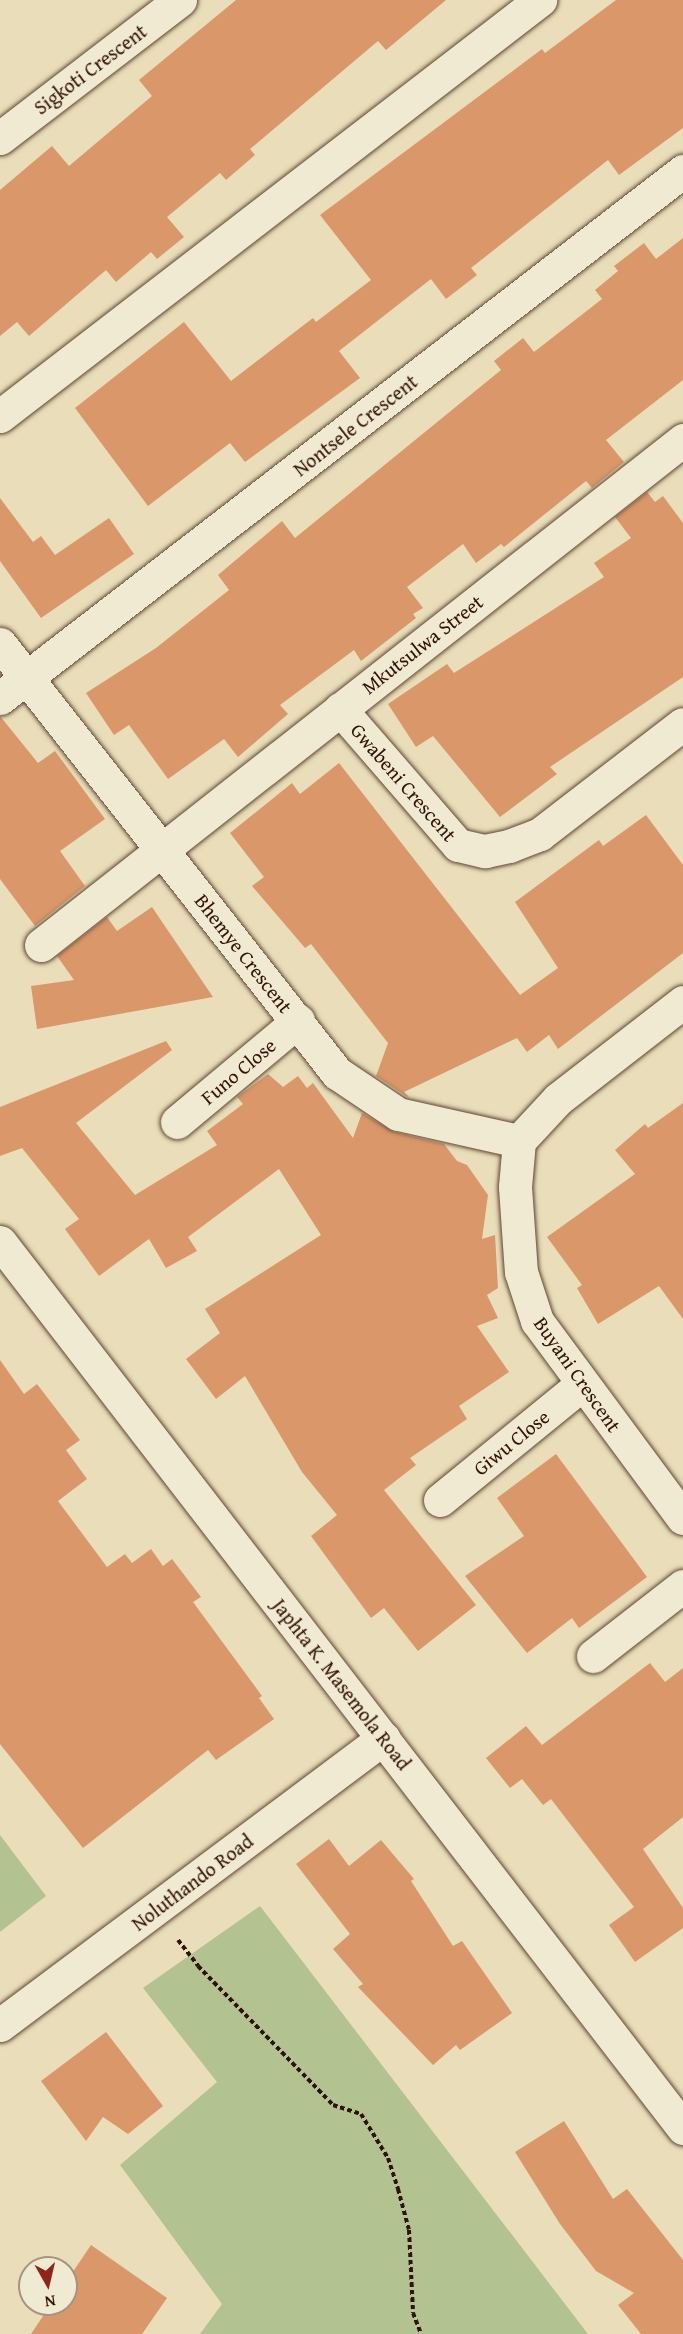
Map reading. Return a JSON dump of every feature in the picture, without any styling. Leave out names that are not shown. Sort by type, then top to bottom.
[{"type":"street","name":"Sigkoti Crescent","points":[[0,138],[180,0]]},
{"type":"street","points":[[0,416],[540,0]]},
{"type":"street","name":"Nontsele Crescent","points":[[27,679],[683,171]]},
{"type":"street","name":"Mkutsulwa Street","points":[[162,849],[683,440]]},
{"type":"street","name":"Bhemye Crescent","points":[[0,644],[338,1073],[398,1114],[519,1141]]},
{"type":"street","points":[[0,698],[27,679]]},
{"type":"street","name":"Gwabeni Crescent","points":[[340,709],[458,845],[485,851],[509,846],[540,834],[683,724]]},
{"type":"street","points":[[41,945],[162,849]]},
{"type":"street","points":[[519,1141],[558,1099],[683,1002]]},
{"type":"street","name":"Funo Close","points":[[177,1122],[298,1021]]},
{"type":"street","name":"Buyani Crescent","points":[[519,1141],[515,1187],[520,1272],[537,1321],[683,1518]]},
{"type":"street","name":"Japhta K. Masemola Road","points":[[0,1242],[683,2128]]},
{"type":"street","name":"Giwu Close","points":[[440,1500],[582,1384]]},
{"type":"street","points":[[593,1656],[683,1586]]},
{"type":"street","name":"Noluthando Road","points":[[0,2025],[384,1738]]},
{"type":"path","points":[[154,1910],[198,1966],[333,2105],[361,2114],[388,2158],[398,2189],[409,2230],[413,2313],[421,2334]]},
{"type":"green space","points":[[0,1835],[46,1896],[0,1932]]},
{"type":"green space","points":[[260,1906],[588,2334],[200,2334],[222,2304],[120,2165],[217,2082],[143,1988]]},
{"type":"building","points":[[236,0],[446,0],[386,50],[378,41],[250,149],[255,155],[226,180],[220,173],[167,217],[184,237],[157,259],[151,252],[116,282],[106,270],[29,336],[17,322],[0,336],[0,190],[52,146],[69,166],[152,96],[139,80]]},
{"type":"building","points":[[616,0],[683,0],[683,128],[619,175],[608,160],[471,268],[477,275],[446,299],[431,279],[339,351],[360,378],[245,462],[230,443],[148,506],[75,408],[184,322],[231,381],[313,318],[316,322],[371,280],[320,215],[542,49],[545,53]]},
{"type":"building","points":[[683,238],[683,380],[606,440],[624,462],[592,488],[586,481],[504,547],[501,544],[476,563],[463,544],[407,587],[423,608],[413,614],[416,618],[361,661],[354,650],[280,705],[288,714],[238,757],[224,739],[168,779],[129,725],[114,735],[86,693],[156,648],[229,590],[218,575],[282,521],[295,538],[501,370],[494,361],[523,338],[534,352],[602,299],[595,290],[618,271],[614,266],[644,243],[656,259]]},
{"type":"building","points":[[647,492],[655,502],[663,496],[683,523],[683,677],[550,767],[557,774],[500,817],[433,736],[416,747],[388,704],[447,664],[454,673],[604,577],[594,563],[631,538],[615,517]]},
{"type":"building","points":[[0,498],[33,542],[41,536],[55,555],[109,518],[134,554],[41,618],[0,561]]},
{"type":"building","points":[[0,716],[38,763],[55,751],[105,819],[60,851],[85,886],[35,926],[0,879]]},
{"type":"building","points":[[339,763],[520,995],[558,968],[515,902],[599,840],[603,846],[646,815],[683,865],[683,953],[558,1049],[549,1035],[527,1052],[517,1038],[404,1092],[409,1097],[406,1096],[376,1076],[388,1043],[311,944],[305,948],[252,886],[264,877],[230,833],[292,783],[300,794]]},
{"type":"building","points":[[152,907],[213,997],[37,1029],[31,986],[74,980],[57,956],[107,917],[117,931]]},
{"type":"building","points":[[166,1041],[172,1050],[76,1123],[135,1195],[217,1145],[207,1131],[243,1104],[237,1097],[268,1074],[283,1087],[298,1076],[307,1088],[313,1083],[353,1138],[362,1113],[394,1132],[444,1144],[457,1161],[467,1165],[488,1195],[482,1239],[495,1235],[498,1288],[487,1295],[498,1318],[477,1326],[509,1372],[459,1406],[467,1419],[410,1458],[416,1465],[384,1490],[476,1605],[418,1651],[384,1608],[371,1618],[311,1536],[337,1515],[302,1472],[245,1376],[216,1399],[186,1359],[220,1333],[205,1309],[321,1235],[279,1169],[188,1237],[197,1251],[166,1268],[149,1239],[99,1276],[65,1229],[79,1219],[22,1148],[0,1156],[0,1107]]},
{"type":"building","points":[[683,1103],[683,1319],[659,1286],[598,1324],[577,1288],[582,1285],[547,1237],[635,1174],[615,1150],[645,1124],[648,1128]]},
{"type":"building","points":[[0,1360],[24,1394],[37,1384],[80,1440],[66,1450],[87,1479],[58,1501],[107,1567],[125,1554],[132,1563],[151,1549],[163,1566],[172,1559],[201,1597],[193,1602],[262,1696],[259,1698],[274,1719],[216,1760],[208,1750],[83,1848],[0,1744]]},
{"type":"building","points":[[556,1454],[647,1577],[579,1628],[572,1618],[527,1653],[465,1576],[524,1536],[497,1498]]},
{"type":"building","points":[[650,1663],[665,1682],[683,1668],[683,1817],[643,1849],[683,1908],[683,1928],[635,1962],[609,1925],[634,1907],[551,1799],[543,1805],[522,1779],[510,1788],[486,1758],[526,1726],[542,1745]]},
{"type":"building","points":[[329,1839],[349,1866],[381,1840],[414,1879],[411,1881],[453,1946],[462,1941],[512,2013],[460,2050],[456,2045],[433,2065],[358,1987],[363,1984],[333,1949],[350,1934],[296,1864]]},
{"type":"building","points":[[106,2032],[163,2106],[128,2134],[103,2117],[86,2141],[41,2081]]},
{"type":"building","points":[[564,2121],[613,2199],[627,2189],[683,2260],[683,2334],[641,2334],[618,2305],[634,2293],[596,2271],[560,2224],[515,2152]]},
{"type":"building","points":[[91,2245],[167,2298],[142,2334],[31,2334],[43,2316],[78,2316],[78,2264]]}]
